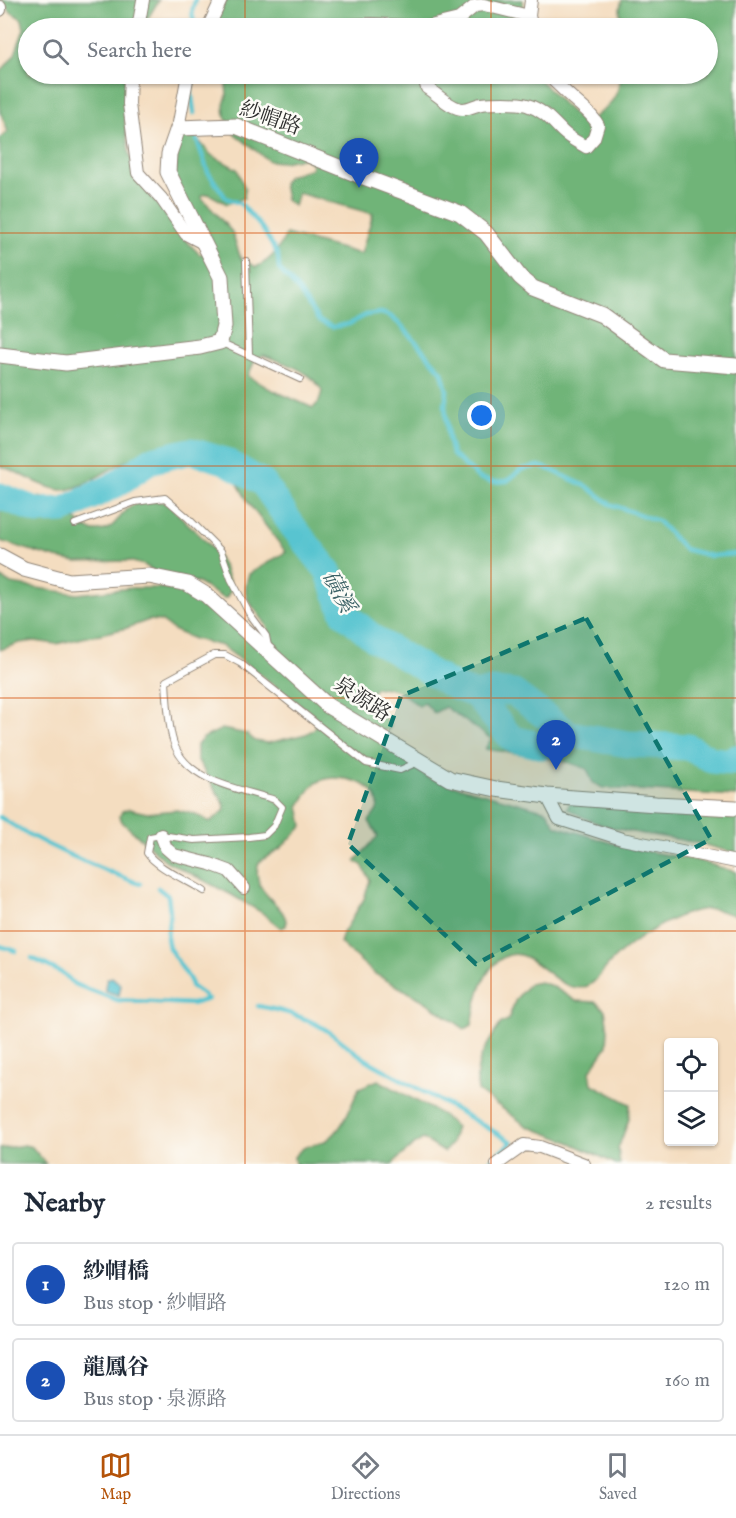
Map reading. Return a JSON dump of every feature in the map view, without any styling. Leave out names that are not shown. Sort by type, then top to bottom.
[{"type":"street","points":[[140,18],[143,0]]},
{"type":"street","points":[[213,18],[221,0]]},
{"type":"street","points":[[460,18],[475,6],[484,5],[529,16],[531,0]]},
{"type":"street","points":[[130,84],[129,104],[138,173],[160,198],[186,234],[206,245]]},
{"type":"street","points":[[0,355],[66,363],[200,347],[220,342],[225,326],[221,277],[168,172],[169,154],[178,128],[186,84]]},
{"type":"street","points":[[426,84],[427,88],[454,106],[463,109],[481,104],[517,102],[529,105],[540,110],[564,133],[586,147],[594,138],[598,125],[595,118],[559,84]]},
{"type":"street","name":"紗帽路","points":[[178,128],[236,126],[460,213],[486,233],[520,277],[533,288],[602,315],[664,360],[736,366]]},
{"type":"street","name":"泉源路","points":[[0,556],[24,569],[69,580],[149,576],[188,584],[206,595],[328,706],[450,779],[496,789],[547,796],[736,808]]},
{"type":"street","points":[[547,796],[559,819],[622,839],[736,862]]},
{"type":"street","points":[[161,835],[166,848],[174,855],[229,871],[244,888]]},
{"type":"street","points":[[497,1164],[524,1144],[540,1147],[584,1164]]},
{"type":"lane","points":[[246,261],[249,354]]},
{"type":"lane","points":[[220,342],[300,379]]},
{"type":"lane","points":[[75,524],[135,502],[165,498],[221,551],[249,613],[266,636],[270,653]]},
{"type":"lane","points":[[204,891],[153,863],[147,853],[150,837],[161,835],[194,840],[265,835],[274,826],[282,807],[275,800],[203,776],[184,761],[173,740],[166,681],[214,655],[225,655],[240,663],[366,763],[400,770],[421,761]]},
{"type":"highlighted area","points":[[586,618],[711,839],[476,964],[348,844],[401,696]]},
{"type":"green space","points":[[0,0],[159,0],[148,18],[20,18]]},
{"type":"green space","points":[[225,0],[523,0],[524,18],[217,18]]},
{"type":"green space","points":[[622,0],[736,0],[736,796],[603,788],[593,783],[587,769],[563,761],[485,749],[491,739],[445,707],[434,713],[424,702],[419,706],[394,689],[375,688],[370,695],[390,726],[388,730],[382,731],[342,707],[313,688],[280,657],[265,623],[247,596],[249,574],[286,552],[249,504],[232,473],[182,445],[131,459],[84,484],[67,490],[45,486],[0,466],[0,138],[8,132],[0,111],[0,73],[15,54],[18,46],[18,84],[125,84],[125,123],[135,175],[200,255],[211,248],[175,180],[177,143],[185,132],[194,135],[211,155],[237,169],[245,189],[244,198],[227,204],[209,194],[202,195],[202,198],[232,232],[241,259],[256,267],[274,254],[286,234],[361,254],[373,214],[298,193],[294,206],[286,200],[283,183],[288,176],[311,169],[312,163],[303,158],[283,162],[269,161],[235,134],[225,117],[226,84],[544,84],[585,124],[610,104],[619,84],[718,84],[718,18],[620,18]],"holes":[[[263,355],[296,368],[311,378],[322,391],[319,402],[313,408],[268,388],[248,376],[254,362]]]},
{"type":"green space","points":[[0,493],[36,496],[55,501],[84,527],[95,531],[108,529],[135,504],[152,501],[166,503],[212,548],[224,566],[231,590],[226,598],[223,598],[198,583],[156,572],[144,565],[129,561],[77,562],[0,541]]},
{"type":"green space","points":[[0,577],[11,584],[77,594],[132,588],[162,588],[185,592],[206,602],[428,778],[547,811],[556,826],[628,848],[696,860],[736,872],[736,916],[710,909],[698,910],[671,920],[631,945],[595,980],[584,987],[573,987],[563,983],[524,956],[514,954],[504,957],[496,963],[485,978],[478,996],[472,1025],[465,1029],[423,1000],[375,974],[340,943],[343,933],[364,899],[370,880],[362,865],[355,861],[378,836],[369,821],[377,810],[377,801],[366,786],[334,778],[316,783],[299,806],[303,826],[281,848],[259,862],[257,874],[259,883],[286,918],[286,926],[281,928],[261,912],[166,861],[122,822],[120,816],[122,811],[129,809],[147,813],[176,810],[195,814],[210,822],[225,810],[224,804],[197,759],[197,745],[203,738],[222,729],[247,734],[255,741],[268,743],[306,734],[315,728],[317,721],[313,714],[222,646],[194,639],[175,631],[161,621],[149,620],[127,628],[56,644],[35,641],[19,643],[0,650]]},
{"type":"green space","points":[[570,803],[736,817],[736,853],[594,822],[567,808]]},
{"type":"green space","points":[[540,982],[552,986],[576,1001],[596,1002],[605,1010],[608,1030],[607,1046],[590,1071],[592,1084],[630,1104],[629,1119],[618,1149],[620,1164],[527,1126],[478,1091],[477,1071],[486,1047],[501,1023],[508,1020],[516,999],[529,984]]},
{"type":"green space","points":[[378,1080],[441,1114],[456,1127],[451,1144],[444,1152],[423,1139],[392,1164],[295,1164],[294,1157],[303,1148],[327,1140],[338,1130],[359,1088]]},
{"type":"green space","points":[[24,1145],[32,1147],[46,1164],[0,1164],[0,1149]]},
{"type":"water","points":[[112,977],[121,985],[119,995],[106,991],[107,979]]},
{"type":"waterway","points":[[193,18],[195,0]]},
{"type":"waterway","points":[[192,84],[194,113]]},
{"type":"waterway","points":[[197,140],[208,172],[226,198],[241,204],[262,228],[278,255],[279,269],[299,291],[319,321],[333,327],[349,324],[366,315],[381,313],[390,316],[402,326],[442,372],[447,391],[445,405],[452,454],[479,478],[493,482],[507,481],[522,469],[539,466],[588,487],[610,504],[658,521],[684,549],[711,556],[736,554]]},
{"type":"waterway","name":"磺溪","points":[[0,496],[38,511],[64,510],[115,485],[152,460],[191,451],[225,461],[263,483],[294,528],[328,571],[344,613],[376,640],[455,687],[476,695],[493,691],[514,693],[569,734],[628,744],[688,747],[712,760],[732,762],[736,758]]},
{"type":"waterway","points":[[476,695],[512,739],[543,746],[569,734]]},
{"type":"waterway","points":[[0,817],[51,846],[140,884]]},
{"type":"waterway","points":[[158,888],[168,896],[170,911],[167,938],[169,948],[190,980],[191,986],[205,996]]},
{"type":"waterway","points":[[0,946],[16,951]]},
{"type":"waterway","points":[[32,958],[64,974],[74,984],[117,1000],[192,1004],[208,999]]},
{"type":"waterway","points":[[258,1006],[308,1020],[372,1063],[512,1142],[487,1164]]},
{"type":"place","name":"紗帽橋","points":[[359,188]]},
{"type":"place","name":"龍鳳谷","points":[[556,770]]}]
